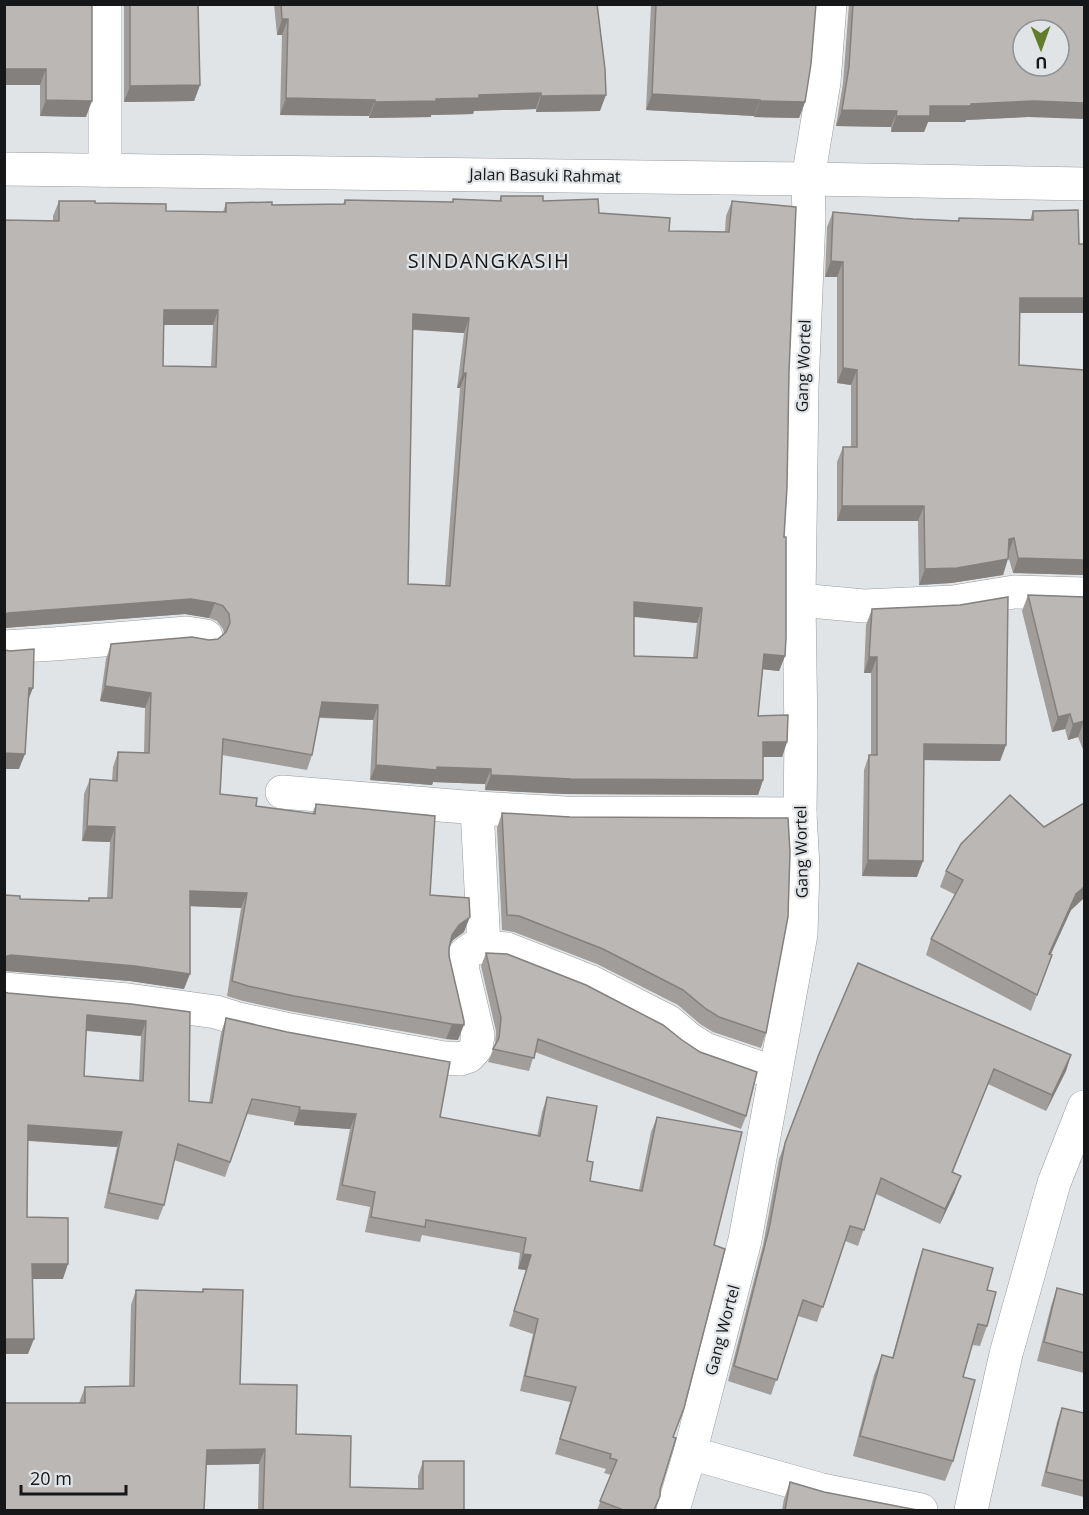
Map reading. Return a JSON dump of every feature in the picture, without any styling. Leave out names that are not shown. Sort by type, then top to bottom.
[{"type":"main road","points":[[105,4],[105,170]]},
{"type":"main road","name":"Gang Wortel","points":[[673,1510],[745,1240],[801,934],[803,867],[800,814],[799,600],[802,387],[809,217],[808,179],[824,82],[830,4]]},
{"type":"main road","name":"Jalan Basuki Rahmat","points":[[4,169],[1084,184]]},
{"type":"main road","points":[[799,600],[864,606],[952,602],[1014,592],[1084,594]]},
{"type":"main road","points":[[4,647],[187,633],[206,636]]},
{"type":"main road","points":[[282,792],[565,813],[800,814]]},
{"type":"main road","points":[[477,808],[484,947]]},
{"type":"main road","points":[[4,989],[128,1000],[216,1012],[285,1029],[460,1059],[470,1056],[476,1048],[478,1035],[462,967],[465,954],[473,948],[507,949],[590,981],[669,1022],[705,1049],[775,1073]]},
{"type":"main road","points":[[971,1510],[1006,1354],[1051,1194],[1084,1107]]},
{"type":"main road","points":[[690,1453],[822,1490],[921,1510]]},
{"type":"building","points":[[4,4],[92,4],[92,101],[46,100],[46,69],[4,69]]},
{"type":"building","points":[[130,4],[198,4],[200,85],[130,86]]},
{"type":"building","points":[[281,4],[597,4],[606,95],[541,96],[541,93],[479,95],[479,98],[436,99],[436,101],[375,102],[375,100],[286,98],[288,19],[282,19]]},
{"type":"building","points":[[656,4],[816,4],[805,102],[652,94]]},
{"type":"building","points":[[853,4],[1084,4],[1084,103],[1034,101],[971,104],[971,106],[930,106],[930,116],[896,116],[897,111],[842,110],[849,67]]},
{"type":"building","points":[[501,196],[543,196],[543,201],[598,199],[599,213],[670,218],[669,231],[729,232],[732,201],[796,207],[784,537],[786,537],[785,656],[764,654],[758,716],[788,715],[787,742],[763,742],[763,780],[571,779],[491,775],[491,769],[437,767],[437,770],[376,765],[378,705],[322,702],[312,755],[223,739],[220,794],[257,798],[256,806],[315,814],[316,804],[435,816],[430,895],[469,898],[470,917],[459,925],[452,935],[449,948],[464,1025],[294,996],[232,981],[247,893],[190,891],[190,974],[135,966],[11,955],[4,957],[4,895],[20,896],[20,899],[89,901],[89,898],[112,898],[115,827],[87,826],[90,779],[117,781],[118,752],[149,753],[151,693],[105,686],[111,644],[192,637],[218,639],[226,632],[230,623],[229,614],[223,606],[191,599],[4,615],[4,220],[59,221],[59,201],[166,204],[166,211],[226,212],[226,203],[345,204],[345,200],[453,202],[453,199],[501,201]],"holes":[[[164,310],[218,310],[216,367],[163,366]],[[413,314],[469,318],[463,373],[466,373],[450,586],[408,584]],[[634,602],[702,608],[697,658],[634,656]]]},
{"type":"building","points":[[1078,210],[1079,244],[1084,244],[1084,298],[1020,298],[1019,365],[1084,370],[1084,560],[1018,558],[1014,538],[1009,539],[1008,559],[957,568],[925,569],[924,506],[842,506],[843,447],[857,447],[857,370],[843,368],[843,262],[831,261],[833,212],[959,221],[959,218],[1033,220],[1033,211]]},
{"type":"building","points":[[1028,595],[1084,597],[1084,721],[1073,724],[1070,714],[1058,717]]},
{"type":"building","points":[[1008,597],[1006,745],[924,744],[923,861],[868,860],[869,755],[877,755],[877,657],[869,657],[872,609],[960,605]]},
{"type":"building","points":[[34,649],[33,688],[29,688],[25,754],[4,753],[4,650]]},
{"type":"building","points":[[1010,795],[1044,827],[1084,803],[1084,887],[1076,894],[1049,954],[1052,955],[1037,995],[931,939],[963,880],[946,871],[961,844]]},
{"type":"building","points":[[502,813],[570,817],[788,818],[790,852],[788,917],[766,1033],[719,1017],[683,990],[603,949],[519,916],[507,915]]},
{"type":"building","points":[[486,953],[507,954],[586,985],[663,1025],[700,1052],[757,1072],[746,1116],[538,1039],[534,1058],[493,1049],[499,1038],[501,1018]]},
{"type":"building","points":[[858,963],[1071,1055],[1052,1095],[994,1069],[952,1172],[961,1176],[945,1209],[881,1178],[864,1230],[850,1226],[823,1307],[803,1300],[777,1380],[734,1366],[769,1229],[785,1143],[819,1054]]},
{"type":"building","points":[[4,992],[190,1012],[189,1101],[212,1103],[226,1018],[287,1032],[450,1062],[440,1117],[540,1136],[547,1097],[597,1106],[587,1161],[593,1162],[590,1181],[642,1191],[657,1117],[742,1132],[714,1245],[725,1249],[684,1408],[673,1437],[676,1438],[654,1510],[620,1510],[600,1501],[617,1460],[610,1458],[611,1454],[560,1439],[576,1387],[525,1376],[538,1319],[514,1311],[531,1255],[523,1254],[526,1238],[426,1220],[425,1227],[371,1217],[375,1192],[342,1185],[356,1114],[299,1110],[300,1107],[252,1099],[230,1162],[178,1144],[164,1205],[109,1193],[122,1132],[28,1125],[27,1217],[68,1218],[68,1264],[32,1264],[34,1339],[4,1339]],"holes":[[[87,1015],[146,1021],[143,1081],[84,1076]]]},
{"type":"building","points":[[923,1249],[993,1268],[987,1290],[996,1292],[987,1326],[978,1324],[963,1377],[975,1380],[953,1461],[860,1436],[882,1355],[893,1358]]},
{"type":"building","points":[[1057,1288],[1084,1295],[1084,1353],[1044,1342]]},
{"type":"building","points":[[203,1289],[243,1290],[240,1384],[297,1385],[296,1434],[351,1436],[350,1487],[423,1489],[423,1461],[464,1461],[464,1510],[263,1510],[265,1449],[207,1450],[204,1510],[4,1510],[4,1403],[85,1403],[85,1387],[134,1386],[136,1290],[203,1292]]},
{"type":"building","points":[[1062,1408],[1084,1413],[1084,1481],[1046,1472]]},
{"type":"building","points":[[790,1482],[824,1492],[917,1510],[785,1510]]},
{"type":"district","name":"SINDANGKASIH","points":[[489,260]]}]
